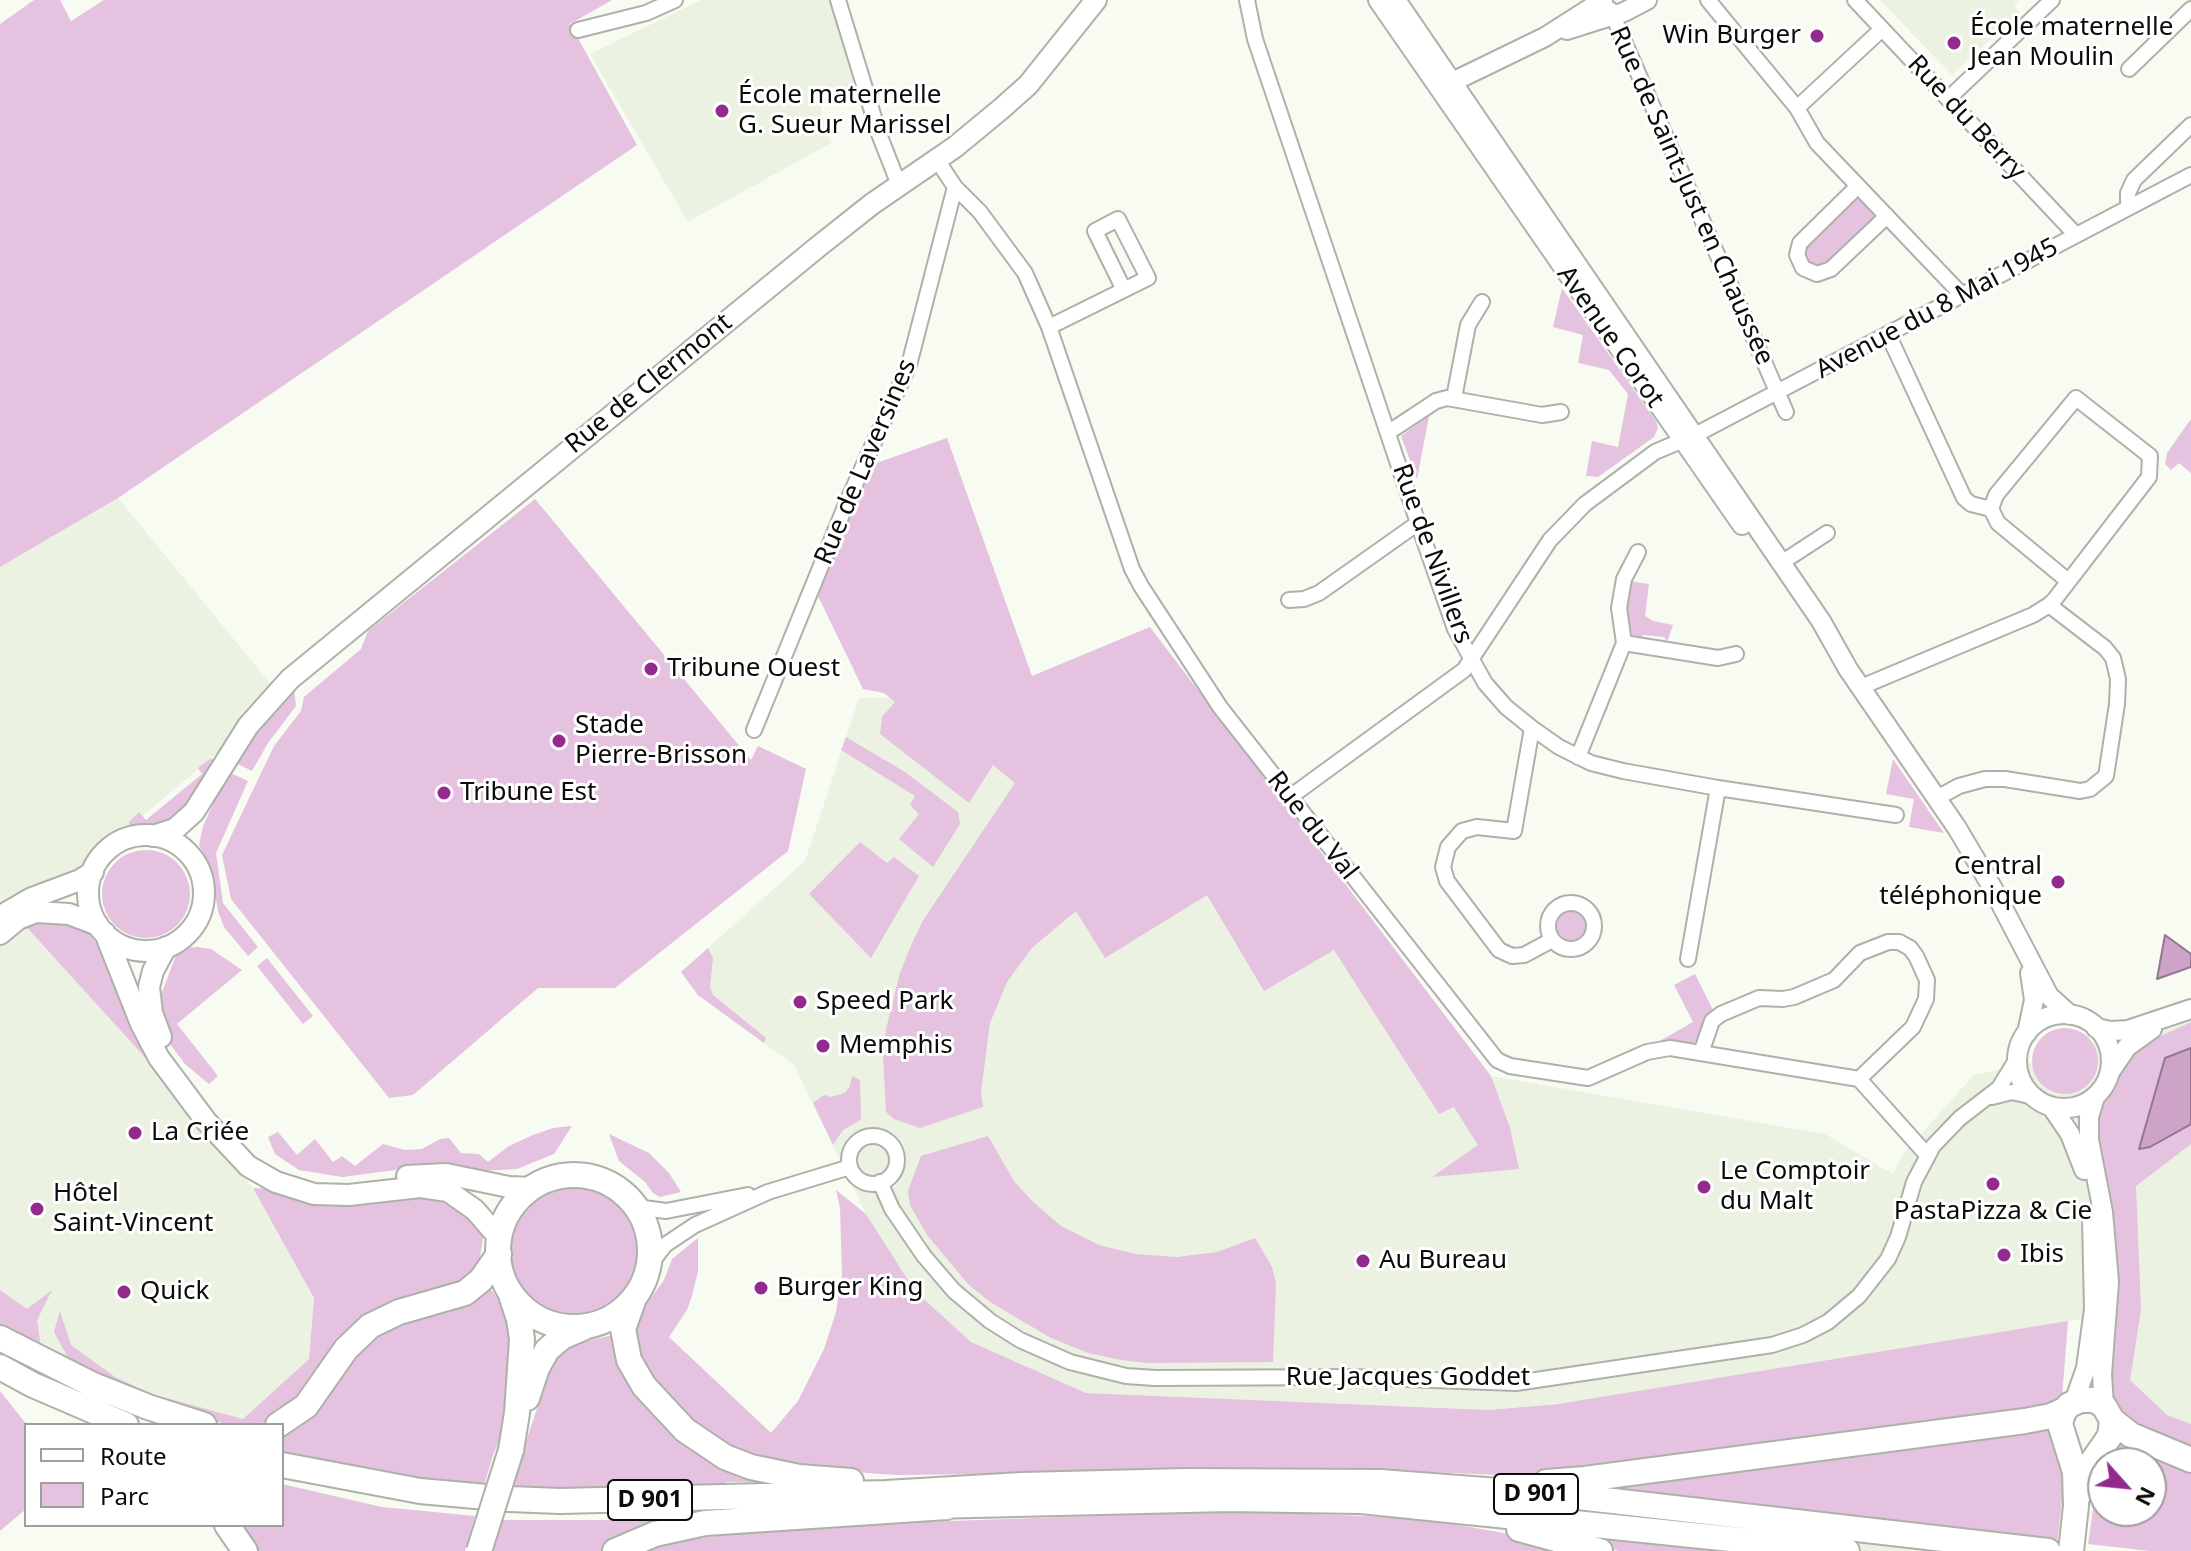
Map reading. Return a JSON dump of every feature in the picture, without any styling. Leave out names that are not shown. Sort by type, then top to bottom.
[{"type":"main road","name":"Rue de Clermont","points":[[153,836],[170,832],[188,819],[248,726],[295,674],[819,246],[937,160],[1021,92],[1096,0]]},
{"type":"main road","name":"Rue de Clermont","points":[[195,861],[191,845],[193,829],[214,781]]},
{"type":"main road","points":[[0,934],[18,919],[42,912],[69,914],[102,929],[121,945],[146,951],[166,947],[185,935],[200,914],[204,888],[195,861],[174,842],[153,836],[132,837],[117,843],[102,856],[93,872],[89,896],[102,929],[137,1014],[159,1058],[206,1121],[248,1166],[276,1182],[314,1194],[349,1195],[420,1187],[448,1191],[475,1210],[499,1246],[501,1271],[518,1314],[522,1339],[511,1450]]},
{"type":"main road","points":[[0,917],[32,898],[93,872]]},
{"type":"main road","points":[[166,947],[153,971],[149,987],[152,1013],[160,1035],[184,1074],[227,1131],[263,1164],[288,1177],[324,1184],[354,1184],[436,1173],[509,1187],[533,1188]]},
{"type":"main road","points":[[281,1423],[306,1406],[346,1349],[370,1326],[399,1312],[465,1293],[481,1280],[499,1246],[506,1219],[514,1206],[533,1188],[558,1177],[589,1177],[617,1189],[636,1207],[644,1221],[649,1238],[648,1267],[623,1329],[624,1344],[632,1368],[644,1386],[672,1418],[697,1440],[725,1457],[764,1471],[799,1477],[862,1482],[1022,1485]]},
{"type":"main road","points":[[508,1288],[523,1307],[542,1320],[565,1326],[589,1326]]},
{"type":"main road","points":[[479,1551],[542,1359],[562,1337],[616,1314],[634,1298]]},
{"type":"main road","points":[[0,1338],[93,1385],[198,1423]]},
{"type":"main road","points":[[0,1348],[57,1381],[152,1423]]},
{"type":"main road","points":[[0,1367],[99,1423]]},
{"type":"main road","points":[[33,1385],[121,1423]]},
{"type":"main road","points":[[1411,1494],[1585,1479],[2025,1421],[2051,1416],[2091,1400],[2137,1439],[2191,1460]]},
{"type":"main road","points":[[2070,1406],[2060,1424],[2075,1472],[2076,1506],[2071,1551]]},
{"type":"main road","points":[[2076,1506],[2089,1467],[2111,1433],[2108,1413]]},
{"type":"main road","points":[[2067,1442],[2084,1451],[2102,1446]]},
{"type":"main road","name":"D 901","points":[[284,1465],[393,1487],[509,1499],[662,1500],[1022,1485],[1278,1480],[1411,1494],[1847,1551]]},
{"type":"main road","name":"D 901","points":[[284,1476],[410,1501],[510,1512],[601,1513],[1228,1499],[1333,1500],[1411,1494],[1597,1499],[2048,1551]]},
{"type":"main road","points":[[1411,1494],[1600,1551]]},
{"type":"main road","points":[[615,1551],[655,1534],[705,1523],[977,1506]]},
{"type":"main road","points":[[228,1527],[245,1551]]},
{"type":"street","points":[[578,30],[646,13],[675,0]]},
{"type":"street","points":[[838,0],[879,134],[899,185]]},
{"type":"street","name":"Avenue Corot","points":[[1378,0],[1446,85]]},
{"type":"street","name":"Avenue Corot","points":[[1396,0],[1446,85],[1814,627],[1861,687],[1937,798],[1987,879],[2049,996],[2070,1015]]},
{"type":"street","points":[[1446,85],[1607,5],[1634,8],[1647,0]]},
{"type":"street","points":[[1708,0],[1797,108],[1817,143],[1962,295]]},
{"type":"street","name":"Rue du Berry","points":[[1855,0],[2076,235]]},
{"type":"street","points":[[1948,99],[2052,0]]},
{"type":"street","name":"Rue de Nivillers","points":[[1248,4],[1255,39],[1455,629],[1471,661],[1494,694],[1532,728],[1578,757],[1623,771],[1896,815]]},
{"type":"street","name":"Rue de Saint-Just en Chaussée","points":[[1607,5],[1786,412]]},
{"type":"street","points":[[2129,69],[2191,9]]},
{"type":"street","points":[[1797,108],[1882,29]]},
{"type":"street","points":[[2128,208],[2128,193],[2134,180],[2191,125]]},
{"type":"street","name":"Rue du Val","points":[[937,160],[955,187],[974,205],[1019,264],[1049,327],[1136,578],[1220,707],[1502,1063],[1588,1078],[1655,1049],[1670,1048],[1859,1079]]},
{"type":"street","name":"Avenue du 8 Mai 1945","points":[[1290,797],[1464,670],[1561,527],[1585,504],[1642,461],[2191,175]]},
{"type":"street","points":[[1858,186],[1800,243],[1797,255],[1803,268],[1817,274],[1831,269],[1887,216]]},
{"type":"street","name":"Rue de Laversines","points":[[754,730],[847,502],[909,365],[955,187]]},
{"type":"street","points":[[1049,327],[1124,290],[1148,278],[1118,219],[1095,231],[1124,290]]},
{"type":"street","points":[[1454,398],[1468,325],[1482,302]]},
{"type":"street","points":[[1888,334],[1964,498],[1971,504],[1991,509]]},
{"type":"street","points":[[1389,432],[1436,401],[1454,398],[1535,414],[1561,412]]},
{"type":"street","points":[[1861,687],[2033,615],[2049,605],[2068,581],[2149,477],[2150,456],[2076,398],[1996,495],[1991,509],[1998,523],[2068,581]]},
{"type":"street","name":"Avenue Corot","points":[[1688,438],[1781,563],[1821,621],[1848,669]]},
{"type":"street","points":[[1289,600],[1304,599],[1319,593],[1418,523]]},
{"type":"street","points":[[1781,563],[1827,533]]},
{"type":"street","points":[[1578,757],[1624,643],[1619,608],[1624,579],[1638,552]]},
{"type":"street","points":[[1937,798],[1959,786],[1985,779],[2005,779],[2080,791],[2090,789],[2106,776],[2117,704],[2118,679],[2113,658],[2105,648],[2049,605]]},
{"type":"street","points":[[1624,643],[1718,658],[1736,654]]},
{"type":"street","points":[[1532,728],[1514,831],[1477,827],[1462,831],[1448,847],[1443,867],[1447,881],[1499,950],[1512,956],[1524,955],[1552,940]]},
{"type":"street","points":[[1688,959],[1718,788]]},
{"type":"street","points":[[1701,1053],[1716,1016],[1759,998],[1794,997],[1834,980],[1860,953],[1888,942],[1904,944],[1916,956],[1927,980],[1926,999],[1913,1027],[1859,1079],[1927,1155]]},
{"type":"street","name":"Avenue Corot","points":[[2021,946],[2034,995],[2027,1033]]},
{"type":"street","points":[[2096,1028],[2128,1030],[2185,1011]]},
{"type":"street","points":[[2108,1413],[2102,1374],[2109,1282],[2103,1212],[2089,1140],[2089,1117],[2095,1097],[2117,1058],[2134,1040],[2185,1011]]},
{"type":"street","points":[[2070,1406],[2083,1382],[2089,1355],[2094,1300],[2093,1235],[2080,1156],[2070,1134],[2021,1079],[2018,1057],[2027,1033],[2044,1019],[2070,1015],[2084,1019],[2096,1028],[2109,1048],[2110,1072]]},
{"type":"street","name":"Rue Jacques Goddet","points":[[880,1182],[892,1209],[924,1256],[954,1291],[1006,1332],[1057,1358],[1142,1378],[1366,1378],[1501,1384],[1772,1345],[1821,1327],[1859,1296],[1888,1259],[1898,1237],[1914,1182],[1927,1155],[1953,1124],[2005,1081],[2018,1057]]},
{"type":"street","name":"Rue Jacques Goddet","points":[[1984,1101],[2008,1092],[2042,1102]]},
{"type":"street","points":[[2042,1102],[2076,1106],[2095,1097]]},
{"type":"street","points":[[871,1136],[885,1139],[894,1149],[897,1162],[892,1175],[880,1182],[863,1182],[850,1167],[850,1153],[858,1141],[871,1136]]},
{"type":"street","points":[[636,1207],[666,1211],[768,1192],[850,1167]]},
{"type":"street","points":[[648,1267],[677,1235],[768,1192]]},
{"type":"shaded area","name":"École maternelle G. Sueur Marissel","points":[[701,0],[830,0],[858,98],[846,96],[822,105],[821,117],[831,143],[688,222],[590,54]]},
{"type":"shaded area","name":"École maternelle Jean Moulin","points":[[1880,0],[2019,0],[2014,5],[2020,12],[1952,75]]},
{"type":"shaded area","points":[[118,498],[282,698],[20,920],[145,1057],[253,1188],[314,1298],[309,1359],[243,1419],[152,1394],[14,1333],[0,1341],[0,567]]},
{"type":"shaded area","points":[[1150,627],[1491,1076],[1825,1134],[1893,1174],[1904,1153],[1974,1075],[2062,1056],[2191,1000],[2191,1424],[2167,1415],[2129,1380],[2141,1310],[2044,1325],[2012,1551],[1732,1551],[1741,1386],[1488,1410],[1086,1393],[971,1342],[915,1291],[866,1214],[794,1065],[698,995],[681,972],[805,861],[859,698],[981,698]]},
{"type":"shaded area","points":[[2165,935],[2191,954],[2191,967],[2157,979]]},
{"type":"shaded area","points":[[2191,1048],[2191,1124],[2150,1147],[2139,1149],[2165,1058]]},
{"type":"green space","points":[[34,0],[60,0],[71,21],[104,0],[612,0],[570,24],[637,145],[118,498],[0,567],[0,24]]},
{"type":"green space","points":[[1857,196],[1875,216],[1824,265],[1816,267],[1809,263],[1804,256],[1804,247]]},
{"type":"green space","points":[[1562,288],[1658,428],[1654,437],[1598,477],[1586,476],[1592,441],[1618,447],[1628,394],[1609,370],[1578,363],[1583,335],[1553,327]]},
{"type":"green space","points":[[1429,416],[1417,479],[1401,436]]},
{"type":"green space","points":[[2191,419],[2191,473],[2179,463],[2171,470],[2165,464],[2167,453]]},
{"type":"green space","points":[[947,438],[1032,676],[1150,627],[1491,1076],[1510,1128],[1519,1169],[1432,1177],[1478,1145],[1454,1107],[1439,1114],[1334,950],[1264,991],[1207,895],[1105,958],[1076,911],[1032,948],[1007,982],[990,1023],[981,1092],[983,1107],[920,1128],[894,1119],[886,1112],[883,1055],[900,973],[922,922],[1015,783],[993,765],[969,803],[880,734],[882,717],[895,702],[884,693],[863,689],[818,596],[871,465]]},
{"type":"green space","points":[[535,499],[751,760],[758,746],[806,769],[788,851],[615,988],[538,988],[413,1095],[389,1098],[231,899],[222,855],[274,746],[301,711],[304,697],[361,649],[368,631]]},
{"type":"green space","points":[[1629,581],[1649,584],[1645,616],[1673,625],[1667,642],[1664,637],[1644,635],[1639,639],[1632,635],[1626,612]]},
{"type":"green space","points":[[294,689],[296,706],[268,743],[252,771],[234,762],[255,730]]},
{"type":"green space","points":[[846,737],[905,772],[958,812],[960,824],[933,867],[899,839],[919,814],[910,805],[915,796],[841,750]]},
{"type":"green space","points":[[211,758],[214,761],[182,817],[157,828],[129,827],[129,822],[139,812],[146,820],[202,774],[198,768]]},
{"type":"green space","points":[[1893,759],[1944,833],[1909,827],[1914,799],[1886,794]]},
{"type":"green space","points":[[228,772],[248,781],[216,853],[223,903],[258,947],[248,956],[224,927],[211,869],[199,845],[203,826]]},
{"type":"green space","points":[[860,842],[887,863],[894,857],[919,876],[871,958],[809,894]]},
{"type":"green space","points":[[146,850],[163,853],[177,863],[187,877],[190,894],[187,911],[177,925],[163,935],[146,938],[129,935],[115,925],[105,911],[102,894],[105,877],[115,863],[129,853]]},
{"type":"green space","points":[[1572,911],[1583,915],[1587,926],[1583,937],[1572,941],[1561,937],[1557,926],[1561,915]]},
{"type":"green space","points":[[20,920],[73,924],[90,935],[105,955],[151,1064]]},
{"type":"green space","points":[[183,948],[211,949],[242,970],[177,1024],[218,1076],[209,1084],[185,1064],[170,1044],[159,1009],[176,955]]},
{"type":"green space","points":[[708,948],[713,958],[710,987],[713,995],[766,1038],[764,1043],[698,995],[681,972]]},
{"type":"green space","points":[[267,958],[313,1016],[303,1024],[257,966]]},
{"type":"green space","points":[[1695,974],[1713,1010],[1695,1042],[1689,1045],[1660,1041],[1693,1022],[1674,985]]},
{"type":"green space","points":[[2191,1022],[2191,1144],[2136,1186],[2141,1310],[2130,1380],[2167,1415],[2191,1424],[2191,1450],[2128,1425],[2106,1387],[2094,1112],[2115,1080],[2119,1065],[2131,1050]]},
{"type":"green space","points":[[2065,1028],[2078,1031],[2088,1038],[2095,1048],[2098,1061],[2095,1074],[2088,1084],[2078,1091],[2065,1094],[2052,1091],[2042,1084],[2035,1074],[2032,1061],[2035,1048],[2042,1038],[2052,1031]]},
{"type":"green space","points":[[852,1076],[860,1080],[861,1120],[843,1130],[833,1145],[813,1103],[824,1095],[831,1097],[845,1093]]},
{"type":"green space","points":[[572,1126],[554,1154],[517,1169],[482,1171],[434,1165],[342,1177],[299,1170],[275,1154],[268,1137],[278,1132],[297,1155],[315,1139],[333,1162],[342,1156],[355,1166],[383,1144],[405,1150],[422,1149],[440,1139],[449,1138],[461,1153],[479,1154],[488,1162],[509,1146],[533,1135]]},
{"type":"green space","points":[[609,1134],[649,1153],[669,1173],[681,1192],[660,1197],[653,1193],[645,1182],[619,1161]]},
{"type":"green space","points":[[988,1136],[1014,1181],[1031,1200],[1061,1226],[1099,1245],[1135,1254],[1177,1257],[1217,1252],[1255,1238],[1272,1267],[1276,1283],[1273,1362],[1148,1363],[1121,1360],[1088,1353],[1051,1338],[990,1302],[969,1285],[927,1235],[910,1205],[908,1191],[921,1156]]},
{"type":"green space","points":[[253,1188],[399,1194],[448,1200],[472,1215],[484,1232],[479,1264],[469,1278],[453,1289],[394,1303],[285,1414],[262,1423],[223,1423],[154,1406],[107,1384],[67,1356],[54,1332],[60,1311],[71,1345],[115,1377],[152,1394],[243,1419],[309,1359],[314,1298]]},
{"type":"green space","points":[[574,1188],[599,1193],[619,1207],[633,1227],[638,1252],[633,1277],[619,1297],[599,1311],[574,1316],[549,1311],[529,1297],[515,1277],[510,1252],[515,1227],[529,1207],[549,1193]]},
{"type":"green space","points":[[836,1190],[866,1214],[915,1291],[971,1342],[1086,1393],[1488,1410],[1558,1404],[2068,1321],[2062,1398],[2039,1410],[1550,1477],[1377,1470],[895,1475],[817,1469],[728,1448],[685,1420],[663,1394],[635,1350],[633,1336],[636,1318],[664,1280],[672,1259],[698,1238],[698,1271],[692,1296],[687,1310],[669,1337],[771,1433],[798,1401],[824,1349],[836,1312],[842,1275],[840,1208]]},
{"type":"green space","points":[[486,1283],[513,1319],[507,1423],[483,1489],[284,1455],[284,1428],[368,1337]]},
{"type":"green space","points":[[0,1290],[27,1309],[52,1290],[37,1320],[41,1348],[0,1332]]},
{"type":"green space","points":[[613,1335],[617,1360],[632,1389],[651,1412],[679,1438],[758,1475],[756,1482],[726,1482],[722,1488],[510,1490],[552,1363],[572,1344]]},
{"type":"green space","points":[[0,1391],[25,1423],[24,1511],[0,1531]]},
{"type":"green space","points":[[2047,1424],[2065,1475],[2057,1543],[1563,1489]]},
{"type":"green space","points":[[2120,1436],[2147,1447],[2113,1447]]},
{"type":"green space","points":[[2167,1455],[2191,1465],[2191,1551],[2150,1551],[2088,1544],[2090,1527],[2167,1527]]},
{"type":"green space","points":[[284,1484],[382,1507],[475,1516],[465,1551],[252,1551],[235,1527],[284,1527]]},
{"type":"green space","points":[[1233,1511],[1389,1517],[1448,1523],[1583,1551],[633,1551],[673,1538],[781,1527]]},
{"type":"green space","points":[[501,1520],[679,1520],[638,1531],[602,1551],[491,1551]]},
{"type":"green space","points":[[1577,1530],[1764,1551],[1618,1551],[1577,1538]]},
{"type":"place","name":"Win Burger","points":[[1817,36]]},
{"type":"place","name":"École maternelle Jean Moulin","points":[[1954,43]]},
{"type":"place","name":"École maternelle G. Sueur Marissel","points":[[722,111]]},
{"type":"place","name":"Tribune Ouest","points":[[651,669]]},
{"type":"place","name":"Stade Pierre-Brisson","points":[[559,741]]},
{"type":"place","name":"Tribune Est","points":[[444,793]]},
{"type":"place","name":"Central téléphonique","points":[[2058,882]]},
{"type":"place","name":"Speed Park","points":[[800,1002]]},
{"type":"place","name":"Memphis","points":[[823,1046]]},
{"type":"place","name":"La Criée","points":[[135,1133]]},
{"type":"place","name":"PastaPizza & Cie","points":[[1993,1184]]},
{"type":"place","name":"Le Comptoir du Malt","points":[[1704,1187]]},
{"type":"place","name":"Hôtel Saint-Vincent","points":[[37,1209]]},
{"type":"place","name":"Ibis","points":[[2004,1255]]},
{"type":"place","name":"Au Bureau","points":[[1363,1261]]},
{"type":"place","name":"Burger King","points":[[761,1288]]},
{"type":"place","name":"Quick","points":[[124,1292]]}]
